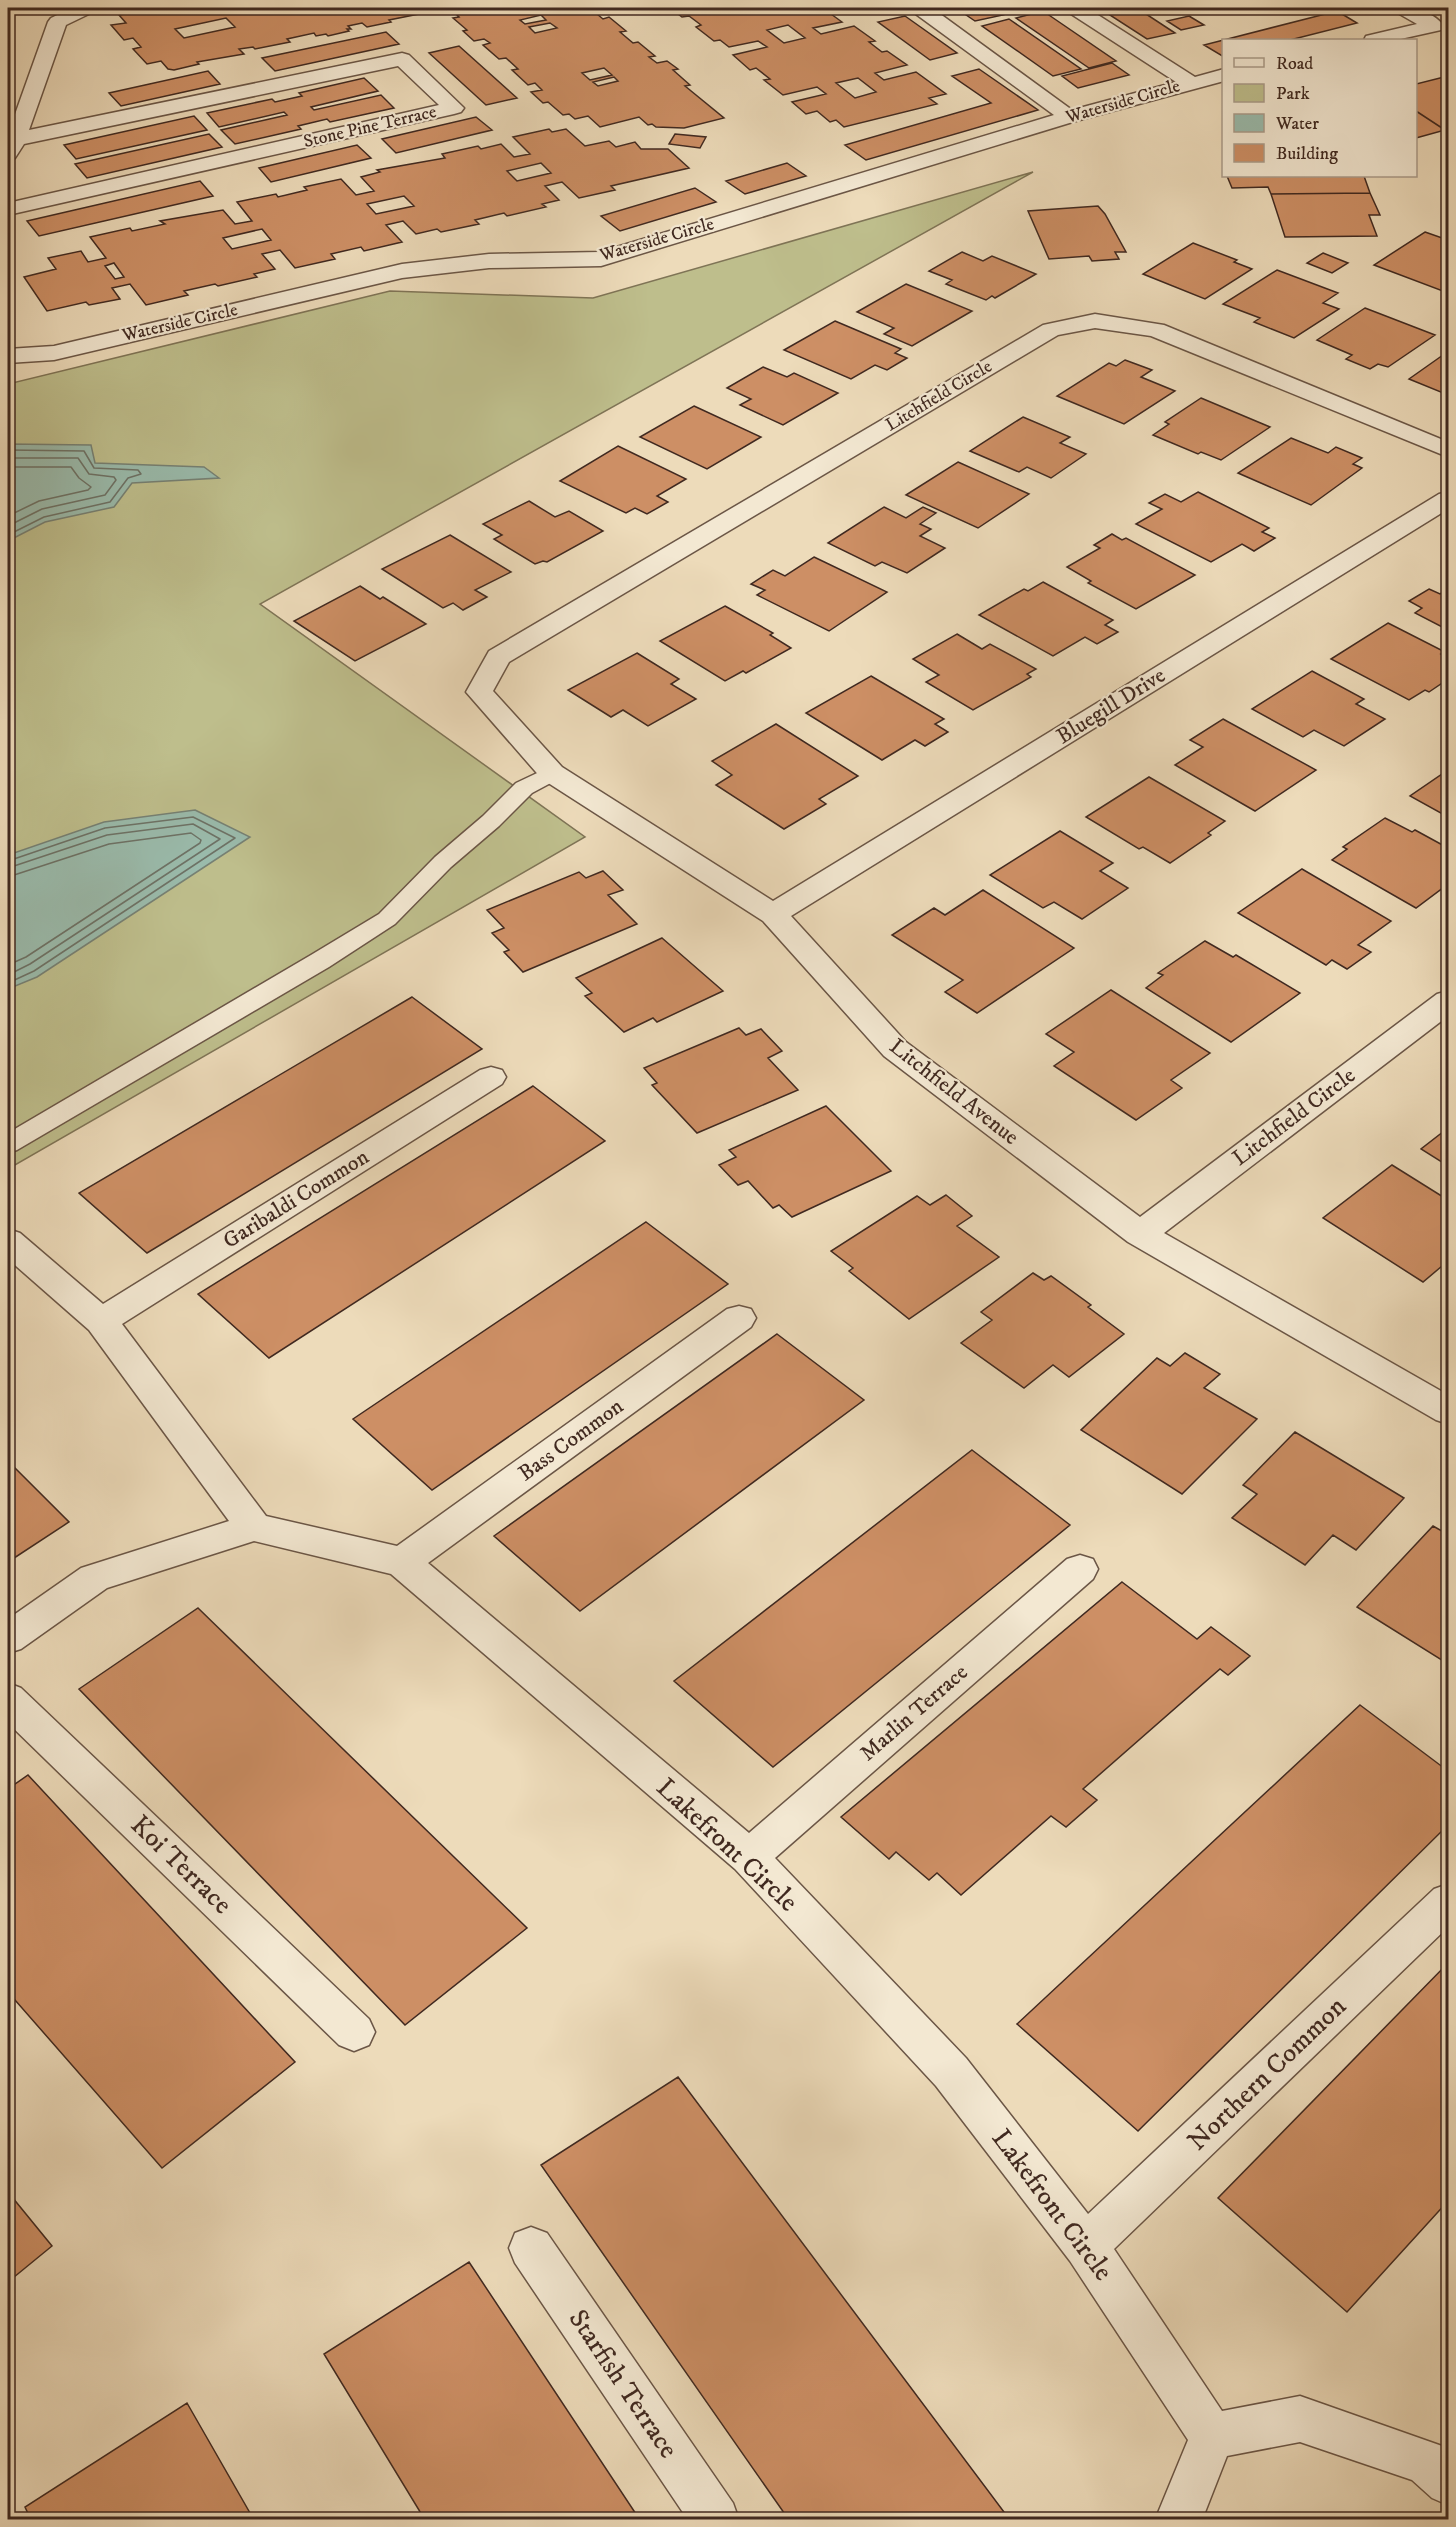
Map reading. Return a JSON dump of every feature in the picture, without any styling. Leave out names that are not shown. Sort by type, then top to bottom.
[{"type":"street","points":[[12,147],[58,22],[86,8]]},
{"type":"street","points":[[920,8],[1069,117]]},
{"type":"street","points":[[1075,8],[1190,82]]},
{"type":"street","points":[[1378,39],[1434,27],[1403,8]]},
{"type":"street","name":"Stone Pine Terrace","points":[[8,209],[454,108],[402,59],[12,147]]},
{"type":"street","name":"Waterside Circle","points":[[8,357],[54,353],[402,271],[489,261],[601,259],[1069,117],[1190,82],[1222,75]]},
{"type":"street","name":"Litchfield Circle","points":[[479,692],[498,657],[1051,330],[1095,321],[1156,330],[1449,450]]},
{"type":"street","name":"Bluegill Drive","points":[[772,914],[1449,499]]},
{"type":"street","name":"Litchfield Avenue","points":[[479,692],[552,773],[772,914],[894,1049],[1140,1234],[1449,1411]]},
{"type":"street","name":"Litchfield Circle","points":[[1140,1234],[1449,1001]]},
{"type":"street","name":"Garibaldi Common","points":[[100,1321],[492,1077]]},
{"type":"street","points":[[8,1241],[100,1321],[254,1527],[94,1578],[8,1638]]},
{"type":"street","name":"Bass Common","points":[[402,1562],[739,1318]]},
{"type":"street","name":"Lakefront Circle","points":[[254,1527],[402,1562],[748,1857],[951,2073],[1086,2246],[1212,2436]]},
{"type":"street","name":"Marlin Terrace","points":[[748,1857],[1080,1569]]},
{"type":"street","name":"Koi Terrace","points":[[8,1699],[354,2032]]},
{"type":"street","name":"Northern Common","points":[[1086,2246],[1449,1901]]},
{"type":"street","name":"Starfish Terrace","points":[[531,2248],[716,2520]]},
{"type":"street","points":[[1178,2520],[1212,2436],[1300,2419],[1425,2462],[1449,2482]]},
{"type":"lane","points":[[8,1144],[320,961],[387,919],[443,862],[491,821],[524,788],[552,773]]},
{"type":"green space","points":[[1033,172],[260,604],[585,837],[8,1169],[8,384],[390,291],[593,298]]},
{"type":"water","points":[[8,444],[91,445],[95,463],[204,467],[219,478],[132,483],[114,507],[45,522],[8,541]]},
{"type":"water","points":[[195,810],[250,837],[37,977],[8,989],[8,855],[104,822]]},
{"type":"building","points":[[157,8],[370,8],[428,9],[416,11],[419,14],[389,20],[391,22],[367,27],[362,23],[348,26],[351,29],[347,29],[349,31],[328,36],[326,34],[316,36],[314,33],[287,39],[290,42],[255,49],[253,47],[239,49],[244,54],[197,62],[199,64],[174,70],[168,69],[161,61],[147,64],[133,49],[141,47],[133,38],[124,40],[111,25],[126,23],[119,15]],"holes":[[[370,8],[373,10],[364,12],[361,9]],[[226,18],[235,27],[184,38],[175,29]]]},
{"type":"building","points":[[466,8],[601,8],[607,12],[597,14],[603,19],[609,17],[626,31],[620,32],[633,43],[638,42],[655,56],[649,57],[657,63],[667,61],[678,69],[673,70],[690,85],[685,86],[724,118],[684,128],[656,127],[652,124],[648,125],[639,117],[600,127],[588,116],[575,119],[569,114],[563,115],[548,102],[543,103],[531,92],[542,90],[535,83],[528,85],[512,70],[518,69],[506,58],[499,59],[483,45],[490,43],[484,39],[474,41],[463,31],[467,30],[453,18],[459,17],[453,11]],"holes":[[[541,15],[546,20],[525,24],[520,20]],[[550,23],[557,28],[535,33],[529,27]],[[604,68],[612,75],[590,80],[582,73]],[[614,77],[618,81],[598,86],[593,82]]]},
{"type":"building","points":[[670,8],[828,8],[836,13],[831,14],[842,22],[813,28],[821,34],[854,26],[875,41],[869,42],[882,52],[887,51],[907,65],[875,73],[884,80],[916,72],[946,94],[929,98],[937,104],[844,127],[836,120],[830,122],[817,111],[806,114],[792,102],[826,94],[817,87],[783,95],[764,80],[770,79],[756,68],[750,70],[733,55],[767,47],[758,41],[729,47],[720,40],[714,41],[696,27],[701,25],[689,16],[682,17]],"holes":[[[788,25],[805,38],[784,43],[767,30]],[[858,78],[876,92],[855,98],[836,83]]]},
{"type":"building","points":[[956,8],[992,8],[1003,15],[975,21]]},
{"type":"building","points":[[1001,8],[1035,8],[1009,13]]},
{"type":"building","points":[[1099,8],[1137,8],[1175,33],[1147,39]]},
{"type":"building","points":[[1043,11],[1116,61],[1089,68],[1016,18]]},
{"type":"building","points":[[1337,11],[1357,23],[1294,39],[1227,39]]},
{"type":"building","points":[[905,16],[957,53],[930,60],[878,22]]},
{"type":"building","points":[[1189,16],[1204,25],[1181,30],[1167,21]]},
{"type":"building","points":[[1009,19],[1081,69],[1053,76],[982,26]]},
{"type":"building","points":[[386,32],[399,44],[275,71],[262,58]]},
{"type":"building","points":[[1222,40],[1222,56],[1204,45]]},
{"type":"building","points":[[459,46],[517,98],[486,105],[429,53]]},
{"type":"building","points":[[1112,63],[1129,75],[1078,88],[1062,76]]},
{"type":"building","points":[[979,69],[1038,110],[866,160],[845,145],[991,103],[952,76]]},
{"type":"building","points":[[208,71],[220,84],[121,106],[109,93]]},
{"type":"building","points":[[1448,76],[1448,129],[1445,130],[1417,112],[1417,84]]},
{"type":"building","points":[[364,78],[378,91],[311,107],[314,110],[381,95],[394,108],[330,122],[327,119],[298,126],[301,129],[235,144],[221,130],[287,115],[284,112],[219,127],[207,113],[272,99],[275,102],[302,96],[299,93]]},
{"type":"building","points":[[1417,112],[1445,130],[1417,138]]},
{"type":"building","points":[[194,116],[207,130],[76,159],[64,145]]},
{"type":"building","points":[[476,117],[492,130],[396,153],[382,139]]},
{"type":"building","points":[[549,129],[552,132],[566,129],[585,146],[609,141],[616,147],[635,142],[641,149],[668,149],[689,168],[611,186],[615,190],[579,198],[562,182],[545,186],[559,200],[542,204],[546,207],[507,216],[504,213],[475,220],[479,224],[441,232],[437,229],[416,234],[403,221],[386,225],[402,242],[364,251],[361,247],[331,254],[335,259],[295,268],[280,250],[262,254],[275,269],[254,274],[257,277],[184,291],[188,295],[146,305],[130,284],[112,288],[120,299],[89,305],[86,302],[47,311],[24,277],[56,269],[48,258],[81,251],[88,262],[106,258],[90,237],[130,228],[132,231],[165,224],[160,221],[223,210],[235,224],[252,221],[237,202],[276,194],[278,197],[307,190],[304,187],[341,179],[356,195],[374,191],[361,177],[380,172],[377,170],[445,158],[442,154],[478,146],[481,149],[501,144],[514,157],[530,154],[513,137]],"holes":[[[541,163],[551,173],[517,181],[507,171]],[[404,196],[414,206],[376,214],[367,204]],[[262,229],[271,240],[232,249],[223,238]],[[114,263],[124,277],[115,279],[105,266]]]},
{"type":"building","points":[[209,134],[222,147],[87,178],[75,164]]},
{"type":"building","points":[[675,134],[706,137],[700,148],[669,144]]},
{"type":"building","points":[[357,145],[371,158],[271,182],[259,168]]},
{"type":"building","points":[[787,163],[806,176],[745,194],[726,181]]},
{"type":"building","points":[[1227,177],[1364,177],[1370,193],[1271,194],[1268,187],[1232,188]]},
{"type":"building","points":[[200,181],[213,196],[39,236],[27,221]]},
{"type":"building","points":[[695,188],[716,202],[620,231],[601,216]]},
{"type":"building","points":[[1370,193],[1380,215],[1369,215],[1377,236],[1285,237],[1271,194]]},
{"type":"building","points":[[1098,206],[1105,214],[1126,252],[1115,252],[1119,259],[1092,261],[1089,256],[1049,259],[1028,211]]},
{"type":"building","points":[[1425,232],[1448,240],[1448,293],[1374,265]]},
{"type":"building","points":[[1193,243],[1237,260],[1234,262],[1252,269],[1205,299],[1143,274]]},
{"type":"building","points":[[962,252],[983,261],[992,256],[1036,274],[995,298],[992,296],[986,300],[946,284],[952,280],[929,271]]},
{"type":"building","points":[[1323,253],[1348,263],[1332,273],[1307,263]]},
{"type":"building","points":[[1277,270],[1338,293],[1323,303],[1339,309],[1294,338],[1254,322],[1260,318],[1223,304]]},
{"type":"building","points":[[906,284],[972,311],[912,346],[884,334],[894,328],[857,312]]},
{"type":"building","points":[[1365,308],[1435,335],[1388,367],[1378,364],[1370,369],[1346,359],[1352,355],[1317,340]]},
{"type":"building","points":[[835,321],[901,349],[895,353],[907,358],[887,370],[875,365],[851,379],[784,350]]},
{"type":"building","points":[[1443,355],[1448,357],[1448,395],[1409,379]]},
{"type":"building","points":[[1125,360],[1152,370],[1141,377],[1175,391],[1124,424],[1057,396],[1109,363],[1116,366]]},
{"type":"building","points":[[763,367],[787,377],[794,373],[838,393],[783,425],[740,405],[751,399],[727,388]]},
{"type":"building","points":[[1201,398],[1270,427],[1221,460],[1201,452],[1198,454],[1153,435],[1169,424],[1165,422]]},
{"type":"building","points":[[694,406],[761,437],[707,469],[640,437]]},
{"type":"building","points":[[1023,417],[1070,437],[1060,443],[1086,454],[1051,478],[1027,467],[1019,472],[970,451]]},
{"type":"building","points":[[1291,438],[1328,453],[1336,447],[1362,458],[1353,464],[1362,468],[1311,505],[1238,473]]},
{"type":"building","points":[[618,446],[686,479],[657,496],[668,502],[647,514],[635,508],[626,513],[560,481]]},
{"type":"building","points":[[958,462],[1029,494],[978,528],[906,495]]},
{"type":"building","points":[[1198,492],[1269,528],[1262,532],[1275,538],[1254,551],[1242,544],[1211,562],[1136,524],[1162,509],[1149,503],[1165,494],[1181,502]]},
{"type":"building","points":[[529,501],[555,517],[569,511],[603,531],[547,562],[535,564],[494,539],[502,535],[483,524]]},
{"type":"building","points":[[884,507],[906,518],[923,507],[936,513],[920,524],[931,529],[920,536],[945,548],[907,573],[882,562],[875,566],[828,543]]},
{"type":"building","points":[[1112,534],[1122,540],[1126,538],[1195,575],[1136,609],[1088,583],[1091,581],[1067,567],[1100,548],[1094,545]]},
{"type":"building","points":[[450,535],[511,572],[475,590],[487,597],[463,610],[453,603],[443,608],[382,569]]},
{"type":"building","points":[[814,557],[887,592],[829,631],[757,595],[765,590],[751,584],[773,570],[785,576]]},
{"type":"building","points":[[1043,582],[1113,620],[1105,625],[1118,632],[1097,644],[1085,637],[1053,656],[979,615],[1024,589],[1028,591]]},
{"type":"building","points":[[360,586],[380,599],[383,597],[426,624],[355,661],[294,621]]},
{"type":"building","points":[[1429,589],[1440,594],[1448,589],[1448,630],[1415,613],[1422,608],[1409,601]]},
{"type":"building","points":[[725,606],[773,633],[770,635],[791,648],[746,673],[743,671],[725,681],[660,641]]},
{"type":"building","points":[[1388,623],[1445,652],[1441,654],[1448,658],[1448,679],[1429,692],[1425,690],[1409,700],[1331,659]]},
{"type":"building","points":[[957,634],[982,649],[990,644],[1036,669],[1027,674],[1031,677],[973,710],[926,682],[939,675],[913,659]]},
{"type":"building","points":[[637,653],[679,679],[671,684],[696,699],[648,726],[623,710],[611,717],[568,690]]},
{"type":"building","points":[[1312,671],[1364,699],[1356,704],[1385,719],[1344,746],[1314,730],[1303,737],[1252,709]]},
{"type":"building","points":[[871,676],[944,719],[935,724],[948,732],[925,746],[915,740],[882,760],[806,713]]},
{"type":"building","points":[[1223,719],[1316,770],[1255,811],[1175,765],[1203,747],[1190,740]]},
{"type":"building","points":[[776,724],[858,776],[819,799],[826,804],[784,829],[716,785],[732,775],[712,761]]},
{"type":"building","points":[[1448,770],[1448,817],[1410,796]]},
{"type":"building","points":[[1149,777],[1225,821],[1208,833],[1211,835],[1170,863],[1143,847],[1139,849],[1086,817]]},
{"type":"building","points":[[1385,818],[1412,832],[1415,830],[1448,848],[1448,884],[1416,908],[1332,860],[1347,849],[1343,847]]},
{"type":"building","points":[[1060,831],[1113,863],[1100,871],[1128,888],[1082,919],[1054,902],[1043,908],[990,875]]},
{"type":"building","points":[[1302,869],[1391,921],[1358,945],[1371,952],[1347,969],[1332,960],[1326,965],[1238,913]]},
{"type":"building","points":[[603,871],[623,890],[608,895],[637,924],[523,972],[504,952],[509,950],[492,933],[504,928],[487,910],[579,872],[586,878]]},
{"type":"building","points":[[983,890],[1074,948],[977,1013],[945,992],[963,980],[892,935],[934,908],[945,915]]},
{"type":"building","points":[[662,938],[723,991],[657,1022],[653,1018],[624,1032],[585,996],[592,993],[576,978]]},
{"type":"building","points":[[1205,941],[1233,957],[1236,955],[1300,993],[1231,1042],[1146,988],[1163,975],[1158,973]]},
{"type":"building","points":[[1111,990],[1210,1053],[1171,1080],[1182,1088],[1136,1120],[1054,1066],[1074,1052],[1046,1034]]},
{"type":"building","points":[[412,997],[482,1049],[147,1253],[79,1193]]},
{"type":"building","points":[[739,1028],[746,1035],[761,1029],[782,1051],[768,1058],[798,1090],[697,1133],[652,1085],[657,1083],[644,1068]]},
{"type":"building","points":[[533,1086],[605,1141],[269,1358],[198,1294]]},
{"type":"building","points":[[826,1106],[891,1171],[792,1217],[779,1205],[773,1208],[748,1181],[738,1185],[719,1165],[736,1157],[729,1150]]},
{"type":"building","points":[[1448,1128],[1448,1166],[1421,1149]]},
{"type":"building","points":[[1392,1165],[1448,1200],[1448,1261],[1423,1282],[1323,1218]]},
{"type":"building","points":[[946,1195],[972,1216],[957,1226],[999,1257],[909,1319],[849,1271],[853,1268],[831,1251],[917,1196],[930,1205]]},
{"type":"building","points":[[646,1222],[728,1284],[432,1490],[353,1419]]},
{"type":"building","points":[[1033,1273],[1044,1280],[1051,1276],[1091,1305],[1088,1307],[1124,1334],[1069,1377],[1053,1365],[1024,1388],[961,1343],[992,1320],[981,1312]]},
{"type":"building","points":[[777,1334],[864,1400],[580,1611],[494,1536]]},
{"type":"building","points":[[1185,1353],[1220,1374],[1204,1388],[1257,1419],[1182,1494],[1081,1430],[1157,1358],[1170,1366]]},
{"type":"building","points":[[1295,1432],[1404,1498],[1356,1550],[1333,1535],[1305,1565],[1232,1518],[1257,1494],[1243,1485]]},
{"type":"building","points":[[972,1450],[1070,1525],[773,1767],[674,1681]]},
{"type":"building","points":[[8,1461],[69,1522],[8,1562]]},
{"type":"building","points":[[1433,1526],[1447,1534],[1448,1532],[1448,1664],[1357,1607]]},
{"type":"building","points":[[1122,1582],[1197,1639],[1211,1627],[1250,1656],[1228,1675],[1220,1669],[1083,1789],[1097,1800],[1066,1827],[1051,1816],[961,1895],[937,1873],[929,1880],[896,1852],[889,1859],[841,1817]]},
{"type":"building","points":[[198,1608],[527,1928],[405,2025],[79,1689]]},
{"type":"building","points":[[1360,1705],[1448,1771],[1448,1825],[1138,2131],[1017,2024]]},
{"type":"building","points":[[28,1775],[295,2062],[162,2168],[8,1992],[8,1789]]},
{"type":"building","points":[[1448,1963],[1448,2201],[1347,2312],[1218,2198]]},
{"type":"building","points":[[678,2077],[1010,2520],[789,2520],[541,2165]]},
{"type":"building","points":[[8,2192],[52,2246],[8,2282]]},
{"type":"building","points":[[469,2262],[640,2520],[425,2520],[324,2354]]},
{"type":"building","points":[[187,2403],[254,2520],[31,2520],[25,2507]]}]
